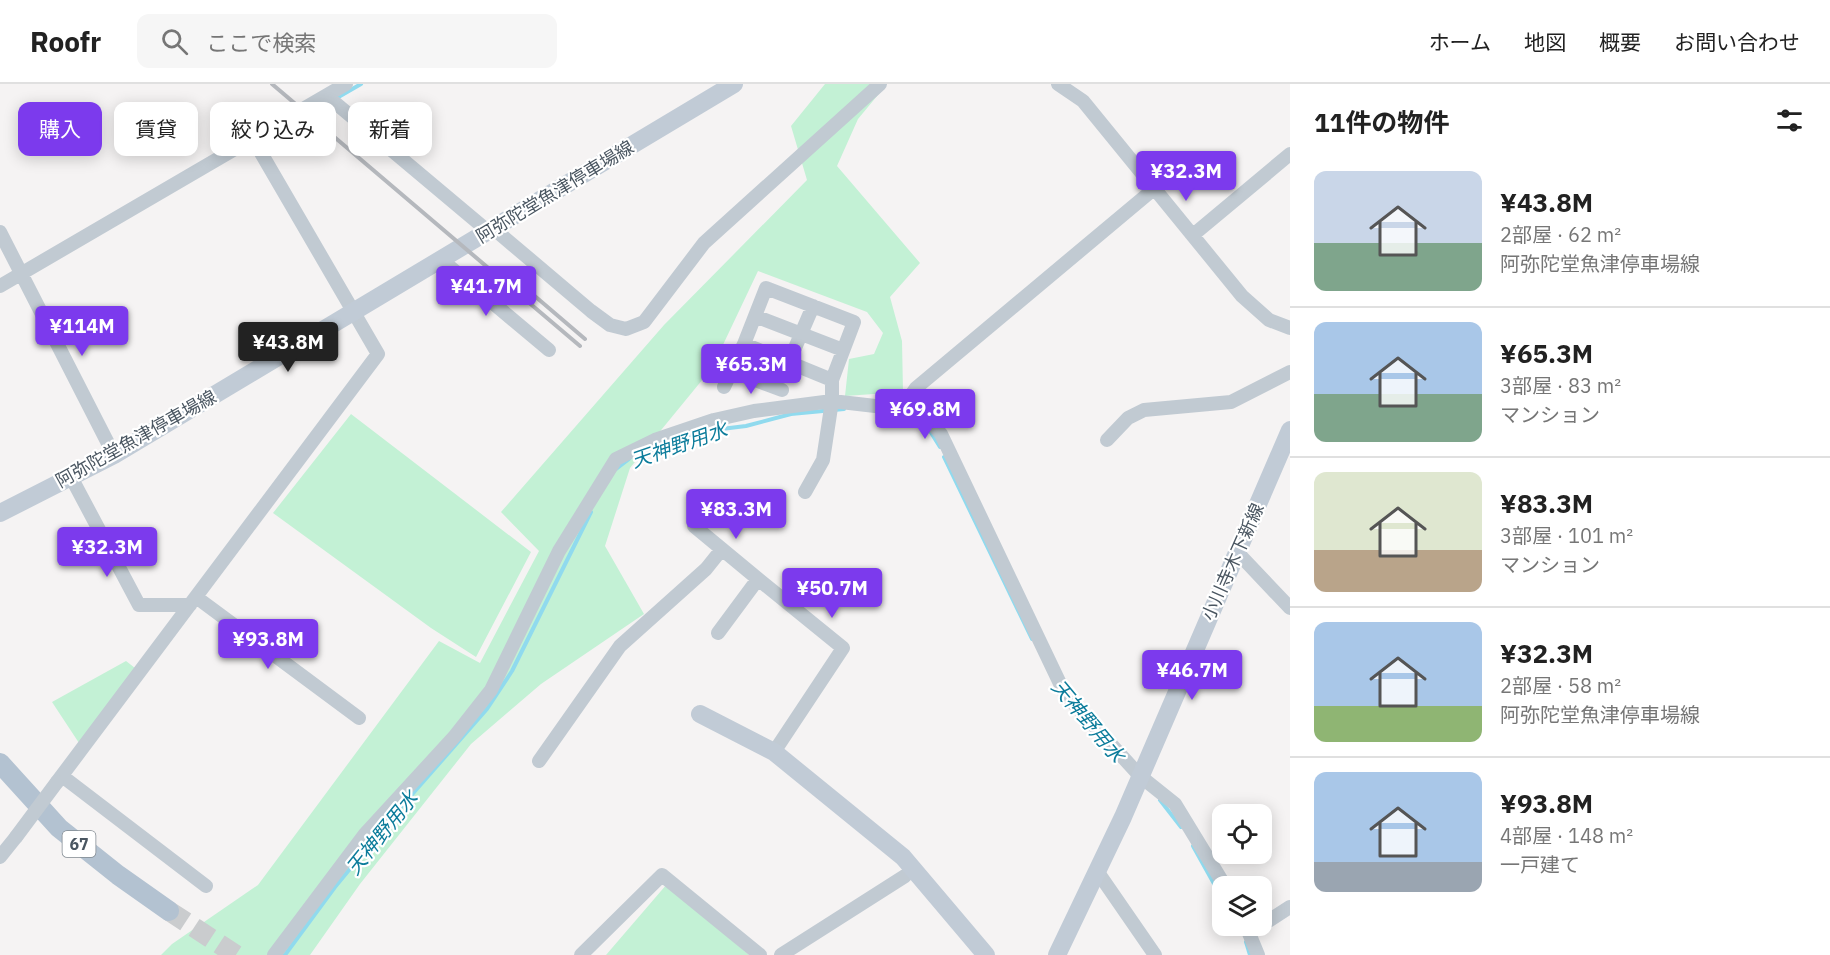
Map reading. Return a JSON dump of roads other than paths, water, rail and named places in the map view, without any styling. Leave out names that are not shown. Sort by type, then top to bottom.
[{"type":"main road","name":"阿弥陀堂魚津停車場線","points":[[0,513],[114,455],[443,261],[734,84]]},
{"type":"main road","name":"小川寺木下新線","points":[[1061,953],[1290,430]]},
{"type":"main road","points":[[700,714],[774,752],[885,845],[903,857],[986,955]]},
{"type":"main road","name":"67","points":[[0,763],[59,828],[118,876],[169,911]]},
{"type":"main road","points":[[885,845],[905,876],[971,955]]},
{"type":"street","points":[[327,96],[610,326],[626,330],[644,322],[704,243],[880,84]]},
{"type":"street","points":[[317,102],[343,85]]},
{"type":"street","points":[[1066,85],[1083,101],[1242,296],[1269,320],[1290,328]]},
{"type":"street","points":[[1193,235],[1290,154]]},
{"type":"street","points":[[0,286],[224,156]]},
{"type":"street","points":[[0,857],[378,354],[263,156]]},
{"type":"street","points":[[901,409],[916,388],[1155,188]]},
{"type":"street","points":[[0,232],[114,455]]},
{"type":"street","points":[[443,261],[549,350]]},
{"type":"street","points":[[724,387],[766,288],[854,322],[832,380],[832,400],[823,460],[805,492]]},
{"type":"street","points":[[789,362],[813,306]]},
{"type":"street","points":[[755,316],[843,350]]},
{"type":"street","points":[[744,344],[832,380]]},
{"type":"street","points":[[731,371],[782,390]]},
{"type":"street","points":[[1107,440],[1128,418],[1144,410],[1231,402],[1290,372]]},
{"type":"street","points":[[274,955],[365,834],[454,736],[490,690],[559,550],[616,459],[655,440],[714,420],[754,411],[832,400],[901,409],[929,420],[941,434],[1065,694],[1140,776],[1175,804],[1219,876]]},
{"type":"street","points":[[71,477],[138,605],[193,601],[359,718]]},
{"type":"street","points":[[694,526],[843,648],[774,752]]},
{"type":"street","points":[[539,761],[620,646],[706,569],[722,549]]},
{"type":"street","points":[[1237,552],[1290,608]]},
{"type":"street","points":[[718,633],[758,579]]},
{"type":"street","points":[[59,779],[206,886]]},
{"type":"street","points":[[1097,871],[1155,955]]},
{"type":"street","points":[[581,955],[662,875],[760,955]]},
{"type":"street","points":[[781,955],[905,876]]},
{"type":"street","points":[[1272,917],[1290,907]]},
{"type":"street","points":[[1255,936],[1258,955]]},
{"type":"waterway","points":[[335,99],[361,84]]},
{"type":"waterway","name":"天神野用水","points":[[636,456],[705,431],[746,426],[791,414],[844,409]]},
{"type":"waterway","name":"天神野用水","points":[[930,431],[940,447]]},
{"type":"waterway","name":"天神野用水","points":[[944,457],[1032,639]]},
{"type":"waterway","name":"天神野用水","points":[[616,469],[629,459]]},
{"type":"waterway","name":"天神野用水","points":[[285,955],[335,887],[487,709],[512,671],[591,512]]},
{"type":"waterway","name":"天神野用水","points":[[1160,800],[1181,827]]},
{"type":"waterway","name":"天神野用水","points":[[1193,846],[1212,880]]},
{"type":"waterway","name":"天神野用水","points":[[1246,942],[1250,955]]},
{"type":"tunnel","points":[[169,911],[236,955]]},
{"type":"railway","points":[[272,84],[580,346]]},
{"type":"railway","points":[[509,274],[585,339]]}]
